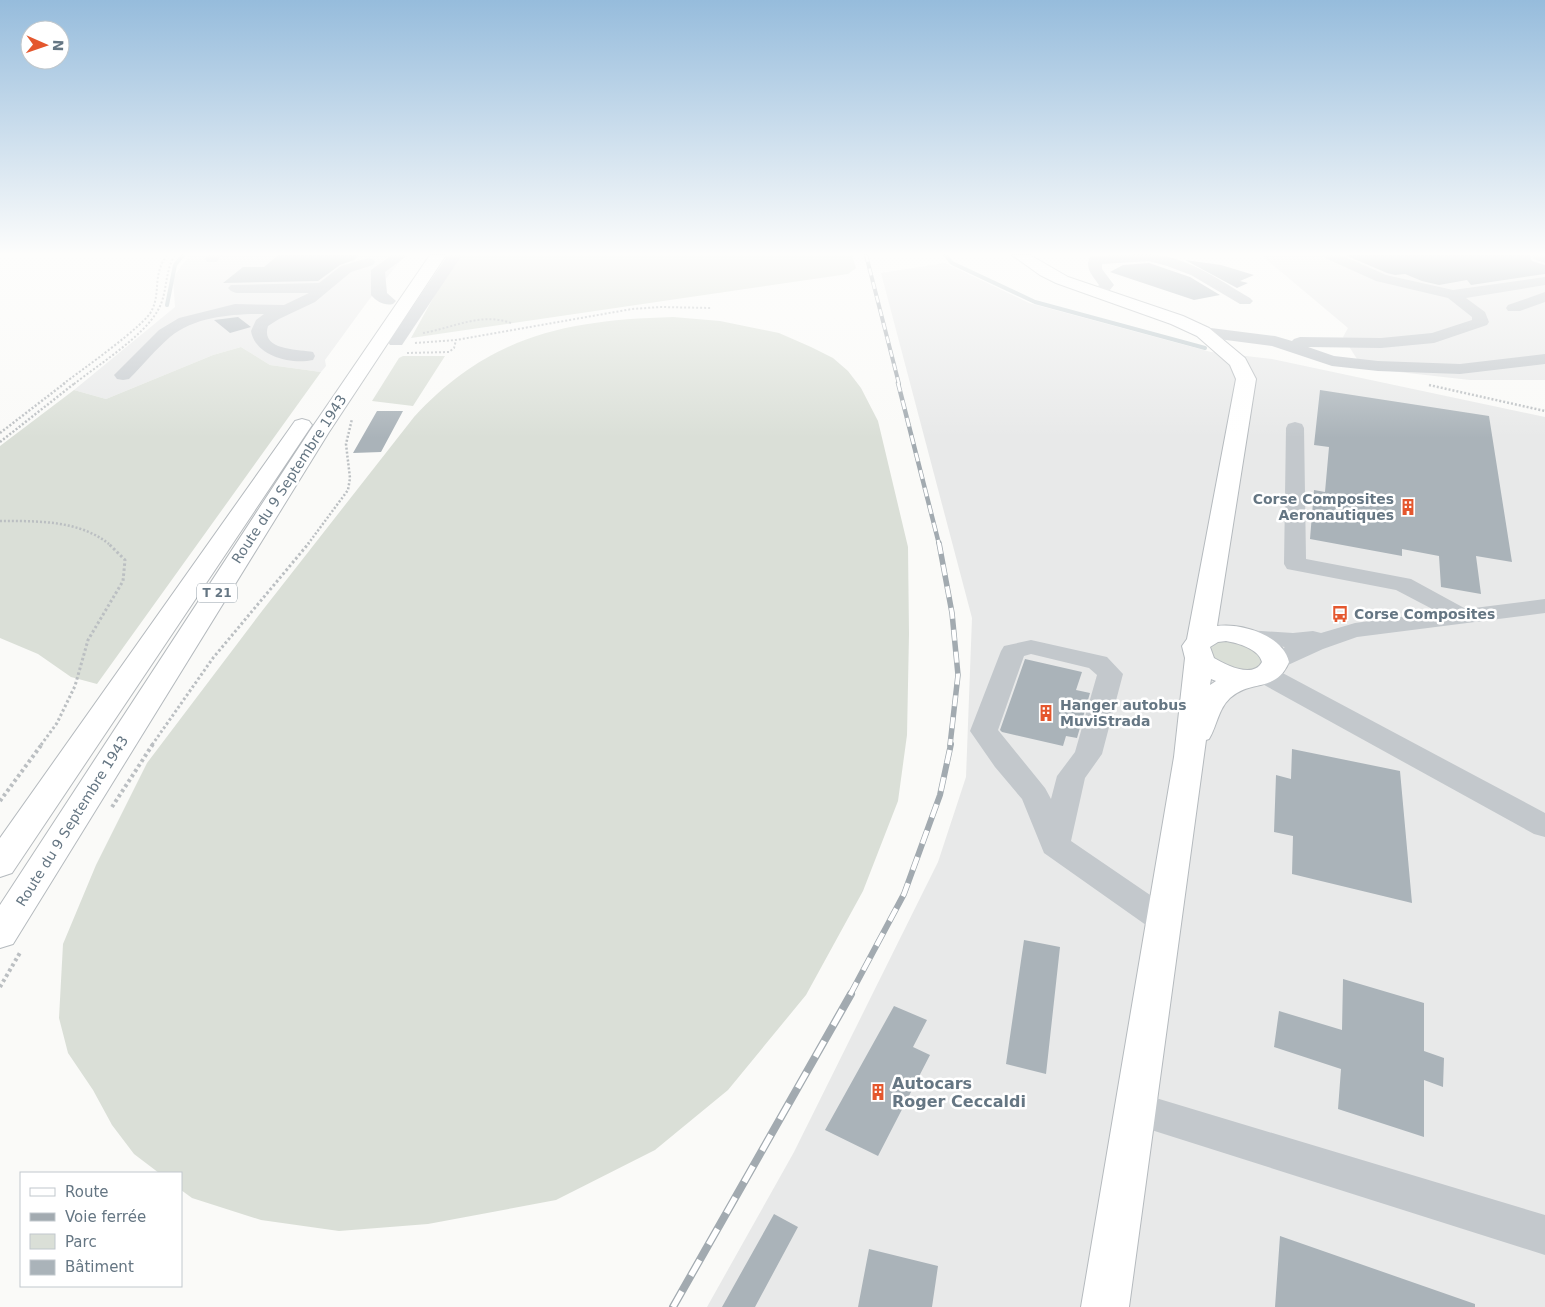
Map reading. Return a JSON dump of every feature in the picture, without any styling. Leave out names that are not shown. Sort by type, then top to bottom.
[{"type":"main road","name":"Route du 9 Septembre 1943","points":[[0,864],[376,316]]},
{"type":"main road","name":"Route du 9 Septembre 1943","points":[[0,934],[319,432],[397,316]]},
{"type":"main road","points":[[1105,1307],[1189,757],[1200,648],[1246,379],[1238,362],[1203,332],[1165,316]]},
{"type":"main road","points":[[1189,757],[1209,704],[1225,686],[1261,672],[1273,655],[1264,646],[1247,637],[1220,616],[1210,594]]},
{"type":"main road","points":[[1200,648],[1211,634],[1226,633],[1247,637]]},
{"type":"main road","points":[[1200,648],[1208,666],[1218,672],[1261,672]]},
{"type":"street","points":[[123,375],[165,333],[185,322],[208,316]]},
{"type":"street","points":[[271,316],[262,323],[258,330],[260,339],[267,346],[279,352],[306,356]]},
{"type":"street","points":[[399,344],[417,316]]},
{"type":"street","points":[[1203,332],[1275,341],[1381,344],[1434,338],[1481,322],[1479,316]]},
{"type":"street","points":[[1275,341],[1332,361],[1378,366],[1460,369],[1545,359]]},
{"type":"street","points":[[1295,428],[1295,564],[1403,584],[1462,616]]},
{"type":"street","points":[[1545,606],[1355,630],[1328,637],[1291,653],[1261,672],[1545,826]]},
{"type":"street","points":[[1247,637],[1293,640],[1328,637]]},
{"type":"street","points":[[1055,845],[1071,776],[1088,754],[1110,674],[1098,662],[1031,647],[1013,651],[984,731],[1005,760],[1035,795],[1055,845],[1164,921]]},
{"type":"street","points":[[1136,1109],[1545,1235]]},
{"type":"path","points":[[0,433],[129,333],[148,316]]},
{"type":"path","points":[[0,442],[131,339],[153,316]]},
{"type":"path","points":[[399,344],[456,340],[522,330],[582,316]]},
{"type":"path","points":[[399,344],[431,332],[475,320],[498,319],[511,323]]},
{"type":"path","points":[[399,344],[449,352],[454,348],[456,340]]},
{"type":"path","points":[[1428,384],[1545,411]]},
{"type":"path","points":[[108,814],[194,683],[264,594],[312,539],[348,490],[352,481],[352,473],[347,459],[346,441],[356,411]]},
{"type":"path","points":[[0,521],[50,522],[75,527],[105,541],[125,560],[123,581],[88,640],[75,686],[57,723],[0,801]]},
{"type":"path","points":[[0,987],[24,946]]},
{"type":"shaded area","points":[[164,316],[357,316],[325,360],[326,366],[321,372],[270,365],[241,347],[213,355],[106,399],[74,390]]},
{"type":"shaded area","points":[[892,316],[1077,316],[1211,352],[1272,359],[1545,417],[1545,1307],[707,1307],[794,1152],[938,862],[966,777],[972,618]]},
{"type":"shaded area","points":[[1334,316],[1545,316],[1545,380],[1470,380],[1381,370],[1357,359],[1343,337],[1348,328]]},
{"type":"green space","points":[[423,316],[561,316],[411,338]]},
{"type":"green space","points":[[673,317],[720,321],[779,333],[833,358],[848,371],[861,388],[878,421],[908,547],[907,735],[898,801],[863,891],[806,995],[728,1090],[655,1150],[556,1200],[428,1224],[339,1231],[261,1220],[192,1198],[182,1191],[182,1172],[158,1172],[134,1154],[112,1125],[93,1090],[68,1053],[59,1018],[63,944],[96,865],[147,763],[262,611],[414,417],[442,390],[471,368],[500,351],[531,338],[598,322]]},
{"type":"green space","points":[[241,347],[270,365],[321,372],[97,684],[71,677],[38,654],[0,638],[0,446],[74,390],[106,399],[213,355]]},
{"type":"green space","points":[[403,356],[445,356],[413,406],[372,401],[399,358]]},
{"type":"green space","points":[[1243,638],[1267,663],[1248,672],[1219,666],[1205,644],[1209,640]]},
{"type":"building","points":[[238,317],[251,327],[230,333],[214,320]]},
{"type":"building","points":[[1320,390],[1489,416],[1512,562],[1476,556],[1481,594],[1441,587],[1439,556],[1402,549],[1402,556],[1310,539],[1314,490],[1325,492],[1329,447],[1314,445]]},
{"type":"building","points":[[377,411],[403,411],[381,452],[353,453]]},
{"type":"building","name":"Hanger autobus MuviStrada","points":[[1025,659],[1082,672],[1076,690],[1090,693],[1077,738],[1066,736],[1063,746],[1000,730]]},
{"type":"building","points":[[1292,749],[1400,771],[1412,903],[1292,874],[1293,836],[1274,832],[1276,775],[1291,779]]},
{"type":"building","points":[[1024,940],[1060,947],[1046,1074],[1006,1064]]},
{"type":"building","points":[[1343,979],[1424,1003],[1424,1051],[1444,1058],[1443,1087],[1424,1080],[1424,1137],[1338,1109],[1341,1069],[1274,1047],[1279,1011],[1342,1030]]},
{"type":"building","name":"Autocars Roger Ceccaldi","points":[[894,1006],[927,1020],[913,1047],[930,1055],[878,1156],[825,1130]]},
{"type":"building","points":[[774,1214],[798,1227],[755,1307],[722,1307]]},
{"type":"building","points":[[1280,1236],[1475,1304],[1475,1307],[1275,1307]]},
{"type":"building","points":[[869,1249],[938,1266],[932,1307],[858,1307]]},
{"type":"waterway","points":[[1087,316],[1205,348]]},
{"type":"railway","points":[[882,316],[899,384]]},
{"type":"railway","points":[[898,383],[939,544]]},
{"type":"railway","points":[[939,543],[952,613],[958,675],[950,745]]},
{"type":"railway","points":[[850,995],[904,894],[940,795],[951,744]]},
{"type":"railway","points":[[673,1307],[851,994]]},
{"type":"place","name":"Corse Composites Aeronautiques","points":[[1408,507]]},
{"type":"place","name":"Corse Composites","points":[[1340,614]]},
{"type":"place","name":"Hanger autobus MuviStrada","points":[[1046,713]]},
{"type":"place","name":"Autocars Roger Ceccaldi","points":[[878,1092]]}]
